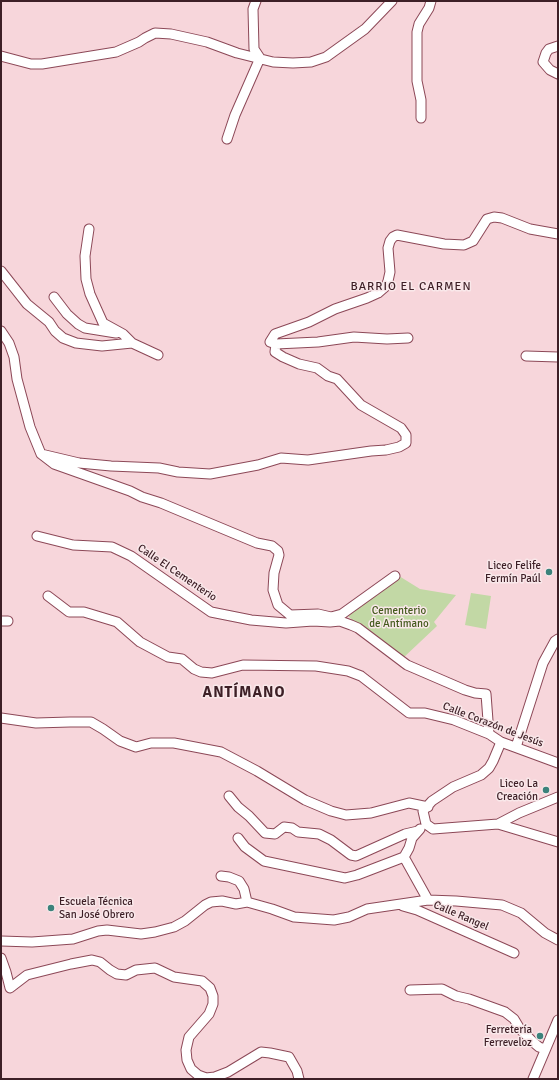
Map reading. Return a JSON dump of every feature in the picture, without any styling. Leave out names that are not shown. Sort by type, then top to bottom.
[{"type":"street","points":[[256,1],[253,9],[254,50],[260,58]]},
{"type":"street","points":[[1,56],[31,64],[42,64],[116,52],[155,33],[171,34],[207,42],[237,53],[273,62],[311,62],[326,57],[365,29],[392,1]]},
{"type":"street","points":[[421,118],[421,100],[418,81],[417,32],[422,16],[429,8],[431,1]]},
{"type":"street","points":[[558,46],[549,49],[543,62],[550,70],[558,74]]},
{"type":"street","points":[[227,139],[235,114],[260,58]]},
{"type":"street","points":[[408,338],[387,339],[354,337],[318,342],[276,344],[270,342],[276,332],[288,330],[309,322],[335,309],[378,293],[386,286],[388,281],[390,272],[388,248],[390,241],[397,235],[444,244],[464,245],[474,241],[487,219],[494,217],[502,218],[530,229],[558,234]]},
{"type":"street","points":[[89,229],[85,256],[86,279],[90,294],[103,323],[123,334],[132,343],[158,354]]},
{"type":"street","points":[[1,271],[27,304],[49,322],[56,332],[63,338],[76,343],[102,346],[132,343]]},
{"type":"street","points":[[54,297],[67,314],[85,328],[123,334]]},
{"type":"street","points":[[1,331],[9,343],[14,357],[17,379],[30,428],[41,454],[54,464],[161,503],[257,543],[272,546],[278,550],[279,555],[274,574],[273,590],[278,605],[292,618],[318,614],[331,617],[342,614],[395,576]]},
{"type":"street","points":[[41,454],[79,463],[159,468],[178,472],[210,474],[258,465],[281,458],[308,460],[386,450],[399,447],[406,443],[406,435],[401,428],[361,405],[337,379],[328,376],[317,368],[305,366],[283,358],[275,352],[276,344]]},
{"type":"street","points":[[526,356],[558,356]]},
{"type":"street","name":"Calle El Cementerio","points":[[37,536],[74,545],[112,547],[131,556],[211,612],[250,620],[286,623],[292,618],[340,621],[358,628],[407,665],[465,690],[486,694],[489,734]]},
{"type":"street","name":"Calle Corazón de Jesús","points":[[48,596],[69,612],[84,612],[117,622],[146,645],[168,657],[182,660],[194,669],[201,672],[212,673],[243,665],[316,666],[348,671],[361,676],[409,713],[425,713],[440,716],[489,734],[501,742],[516,746],[558,763]]},
{"type":"street","points":[[516,746],[543,663],[555,641],[558,639]]},
{"type":"street","points":[[1,718],[36,723],[91,722],[120,741],[136,747],[151,743],[174,743],[220,752],[257,771],[305,800],[331,811],[346,815],[371,813],[409,803],[428,807]]},
{"type":"street","points":[[501,742],[489,768],[481,775],[452,787],[432,801],[423,811],[426,824],[434,830],[498,824],[558,842]]},
{"type":"street","points":[[229,796],[238,807],[265,833],[275,834],[284,828],[292,828],[298,832],[320,834],[331,840],[351,855],[356,856],[405,834],[418,831]]},
{"type":"street","points":[[498,824],[519,813],[558,797]]},
{"type":"street","points":[[238,838],[245,847],[264,861],[345,878],[404,857],[412,838],[426,824]]},
{"type":"street","points":[[404,857],[428,900]]},
{"type":"street","points":[[220,876],[229,877],[239,881],[244,889],[247,902]]},
{"type":"street","points":[[1,941],[32,942],[73,939],[98,931],[107,930],[141,934],[174,927],[211,902],[236,904],[247,902],[294,917],[334,920],[349,917],[368,909],[428,900],[502,905],[521,912],[546,933],[558,940]]},
{"type":"street","name":"Calle Rangel","points":[[398,905],[417,910],[514,953]]},
{"type":"street","points":[[1,958],[10,988],[27,975],[92,960],[100,962],[117,974],[126,975],[136,970],[155,968],[174,977],[202,980],[210,988],[213,996],[213,1004],[209,1014],[189,1037],[186,1050],[187,1060],[191,1069],[198,1075],[206,1078],[215,1077],[228,1072],[261,1052],[289,1057],[297,1071],[299,1079]]},
{"type":"street","points":[[410,990],[442,989],[456,996],[470,999],[506,1012],[514,1019],[520,1029],[533,1042],[545,1049]]},
{"type":"street","points":[[533,1079],[558,1020]]},
{"type":"green space","name":"Cementerio de Antímano","points":[[399,576],[420,589],[456,595],[434,622],[437,626],[402,659],[375,640],[348,616]]},
{"type":"green space","points":[[471,593],[491,596],[486,629],[465,625]]},
{"type":"place","name":"Liceo Felife Fermín Paúl","points":[[549,572]]},
{"type":"place","name":"Liceo La Creación","points":[[546,790]]},
{"type":"place","name":"Escuela Técnica San José Obrero","points":[[51,908]]},
{"type":"place","name":"Ferretería Ferreveloz","points":[[540,1036]]},
{"type":"district","name":"BARRIO EL CARMEN","points":[[411,287]]},
{"type":"district","name":"ANTÍMANO","points":[[244,693]]}]
